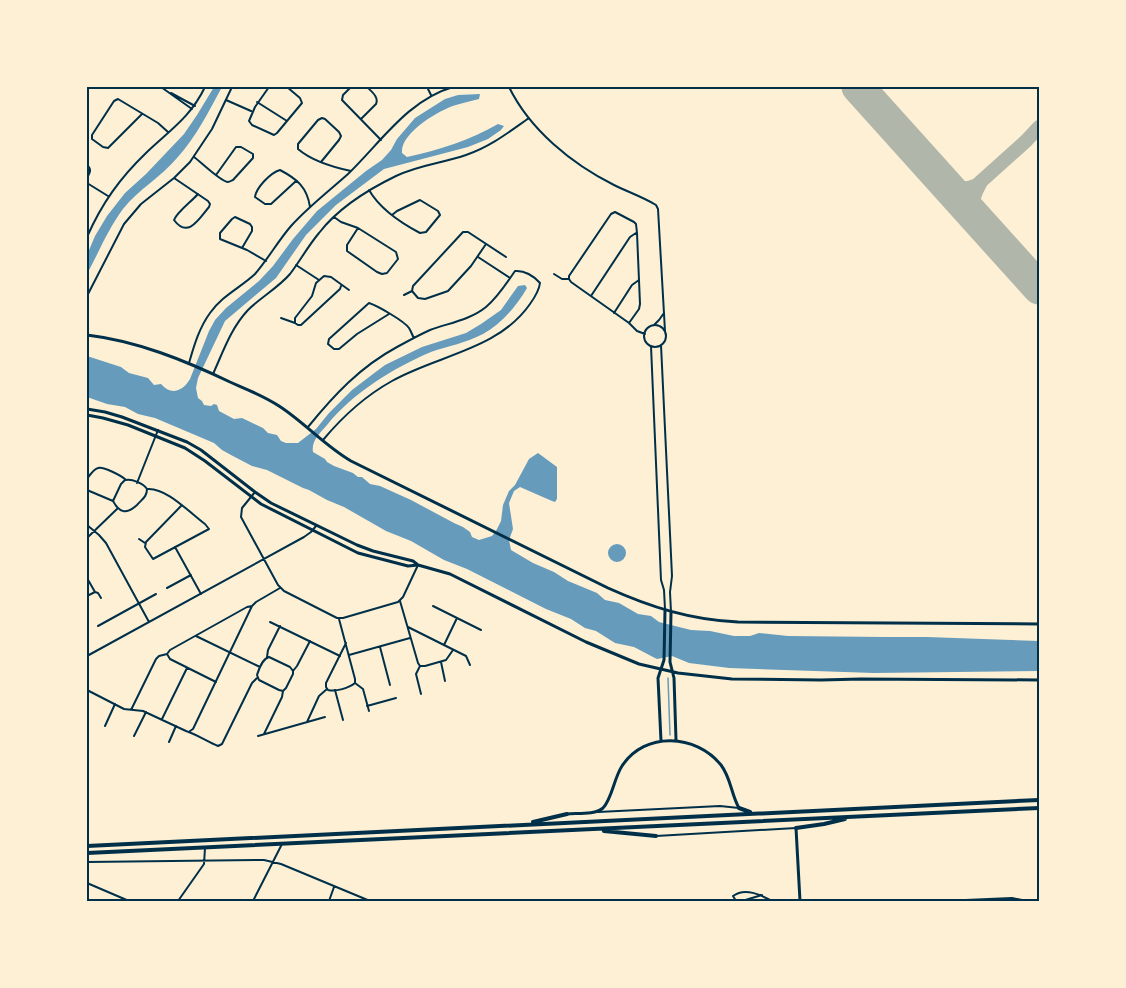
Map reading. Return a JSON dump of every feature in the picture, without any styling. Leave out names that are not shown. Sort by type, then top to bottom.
[{"type":"main road","points":[[87,846],[1039,800]]},
{"type":"main road","points":[[87,854],[1039,807]]},
{"type":"main road","points":[[739,808],[754,813]]},
{"type":"main road","points":[[521,825],[567,814]]},
{"type":"main road","points":[[796,828],[854,816]]},
{"type":"main road","points":[[592,829],[656,836]]},
{"type":"street","points":[[160,87],[177,95],[193,107]]},
{"type":"street","points":[[87,237],[108,196],[138,161],[181,121],[205,87]]},
{"type":"street","points":[[87,296],[124,224],[141,204],[174,178],[194,157],[212,129],[232,87]]},
{"type":"street","points":[[269,87],[257,102],[249,119],[250,124],[272,135],[277,133],[302,102],[287,87]]},
{"type":"street","points":[[351,87],[343,95],[342,100],[381,140]]},
{"type":"street","points":[[361,118],[378,100],[367,87]]},
{"type":"street","points":[[427,87],[431,96]]},
{"type":"street","points":[[190,364],[201,328],[210,313],[226,295],[251,277],[266,261],[288,229],[351,171],[417,104],[453,87]]},
{"type":"street","points":[[509,87],[529,118],[582,166],[616,186],[656,205],[666,339],[661,345],[651,346],[645,340],[645,334],[647,329],[654,325],[664,313]]},
{"type":"street","points":[[142,114],[108,148],[92,139],[92,135],[116,99],[158,123],[168,132]]},
{"type":"street","points":[[226,100],[252,112]]},
{"type":"street","points":[[257,102],[287,121]]},
{"type":"street","points":[[321,162],[341,138],[339,132],[322,118],[297,146],[300,151],[321,162],[351,171]]},
{"type":"street","points":[[213,374],[231,332],[240,319],[256,302],[279,285],[334,216],[369,190],[407,171],[481,150],[529,118]]},
{"type":"street","points":[[194,157],[216,175],[226,182],[231,181],[253,158],[253,154],[241,147],[236,147],[216,175]]},
{"type":"street","points":[[87,165],[90,171],[87,178]]},
{"type":"street","points":[[296,181],[271,204],[266,205],[255,198],[255,192],[276,170],[281,170],[296,181],[305,189],[310,207]]},
{"type":"street","points":[[174,178],[198,194],[208,201],[210,206],[191,227],[187,228],[176,223],[175,216],[198,194]]},
{"type":"street","points":[[87,183],[108,196]]},
{"type":"street","points":[[369,190],[380,205],[392,215],[418,233],[426,232],[440,215],[438,211],[420,200],[392,215]]},
{"type":"street","points":[[569,279],[612,213],[634,222],[637,233],[639,307],[629,323]]},
{"type":"street","points":[[334,216],[341,222],[358,228],[398,253],[398,259],[387,273],[377,272],[347,251],[347,245],[358,228]]},
{"type":"street","points":[[242,248],[252,227],[235,217],[220,233],[219,238],[266,261]]},
{"type":"street","points":[[404,296],[412,291],[413,286],[463,232],[467,231],[506,257]]},
{"type":"street","points":[[591,296],[630,237],[637,233]]},
{"type":"street","points":[[412,291],[416,296],[425,299],[445,293],[455,285],[486,244]]},
{"type":"street","points":[[478,257],[510,278]]},
{"type":"street","points":[[296,265],[319,280]]},
{"type":"street","points":[[308,429],[330,399],[357,374],[388,351],[481,311],[498,295],[514,271],[520,271],[536,279],[540,284],[531,302],[516,320],[498,334],[462,352],[419,367],[385,385],[349,412],[322,440]]},
{"type":"street","points":[[554,274],[562,279],[569,279],[637,331],[645,334]]},
{"type":"street","points":[[295,323],[295,318],[311,298],[319,280],[329,276],[350,290]]},
{"type":"street","points":[[614,313],[632,285],[639,280]]},
{"type":"street","points":[[281,318],[298,325],[303,324],[341,286]]},
{"type":"street","points":[[389,314],[339,348],[334,349],[328,344],[329,339],[367,303],[372,304],[389,314],[407,326],[414,338]]},
{"type":"street","points":[[654,325],[661,326],[665,330]]},
{"type":"street","points":[[87,335],[128,342],[207,371],[276,404],[351,461],[624,595],[670,612],[702,619],[738,622],[1039,624]]},
{"type":"street","points":[[661,345],[672,581],[670,660],[676,740]]},
{"type":"street","points":[[651,346],[661,580],[665,610],[664,658],[658,678],[661,741]]},
{"type":"street","points":[[87,409],[112,414],[158,430],[194,446],[272,503],[365,549],[413,561],[418,565]]},
{"type":"street","points":[[87,415],[110,420],[185,448],[267,508],[365,555],[408,566],[418,565],[442,571],[604,651],[639,664],[672,672],[742,680],[1039,680]]},
{"type":"street","points":[[137,483],[158,430]]},
{"type":"street","points":[[87,479],[98,468],[118,474],[147,489],[162,492],[177,501],[209,529],[153,559],[145,543],[139,539]]},
{"type":"street","points":[[113,501],[121,484],[126,480]]},
{"type":"street","points":[[87,490],[113,501],[125,512],[131,510],[146,496],[147,489]]},
{"type":"street","points":[[255,492],[242,508],[241,517],[280,588],[339,618],[400,601],[418,565]]},
{"type":"street","points":[[145,543],[181,506]]},
{"type":"street","points":[[87,538],[118,508]]},
{"type":"street","points":[[87,525],[106,543],[149,622]]},
{"type":"street","points":[[87,656],[264,560],[313,531],[316,525]]},
{"type":"street","points":[[175,547],[201,594]]},
{"type":"street","points":[[167,588],[191,575]]},
{"type":"street","points":[[87,578],[101,598]]},
{"type":"street","points":[[663,586],[671,586]]},
{"type":"street","points":[[190,731],[252,606],[280,588]]},
{"type":"street","points":[[87,596],[95,592]]},
{"type":"street","points":[[98,626],[156,594]]},
{"type":"street","points":[[400,601],[420,666]]},
{"type":"street","points":[[131,710],[157,657],[167,654],[170,650],[252,606]]},
{"type":"street","points":[[433,606],[481,630]]},
{"type":"street","points":[[339,618],[355,683]]},
{"type":"street","points":[[444,645],[457,618]]},
{"type":"street","points":[[270,622],[340,656]]},
{"type":"street","points":[[87,691],[131,710],[146,712],[190,731],[217,746],[221,745],[252,683],[257,678],[256,675],[264,659],[267,658],[268,650],[280,626]]},
{"type":"street","points":[[408,627],[466,656],[470,665]]},
{"type":"street","points":[[196,636],[260,667]]},
{"type":"street","points":[[349,655],[411,638]]},
{"type":"street","points":[[264,733],[293,675],[293,670],[310,641]]},
{"type":"street","points":[[327,689],[326,683],[346,643]]},
{"type":"street","points":[[380,646],[390,685]]},
{"type":"street","points":[[420,666],[449,658],[453,649]]},
{"type":"street","points":[[167,654],[169,658],[216,682]]},
{"type":"street","points":[[267,658],[272,658],[293,670]]},
{"type":"street","points":[[441,662],[446,681]]},
{"type":"street","points":[[420,666],[416,674],[421,694]]},
{"type":"street","points":[[162,719],[187,668]]},
{"type":"street","points":[[257,678],[283,691]]},
{"type":"street","points":[[327,689],[332,691],[352,686],[355,683]]},
{"type":"street","points":[[355,683],[363,689],[369,711]]},
{"type":"street","points":[[307,721],[319,696],[327,689]]},
{"type":"street","points":[[335,690],[343,720]]},
{"type":"street","points":[[367,705],[396,698]]},
{"type":"street","points":[[105,726],[115,704]]},
{"type":"street","points":[[134,736],[146,712]]},
{"type":"street","points":[[258,736],[325,717]]},
{"type":"street","points":[[169,742],[176,726]]},
{"type":"street","points":[[567,814],[720,806],[739,808],[727,775],[716,760],[698,747],[676,740],[661,741],[645,747],[627,760],[616,777],[607,802],[602,808],[593,812]]},
{"type":"street","points":[[656,836],[796,828],[800,901]]},
{"type":"street","points":[[254,901],[282,844]]},
{"type":"street","points":[[178,901],[205,861],[205,848]]},
{"type":"street","points":[[87,862],[258,859],[273,861],[370,901]]},
{"type":"street","points":[[87,883],[129,901]]},
{"type":"street","points":[[329,901],[335,886]]},
{"type":"street","points":[[736,901],[734,896],[739,892],[756,893],[772,901]]},
{"type":"street","points":[[742,901],[762,895]]},
{"type":"street","points":[[942,901],[1012,898],[1027,901]]},
{"type":"water","points":[[214,87],[222,87],[202,124],[171,165],[123,209],[87,274],[87,255],[107,216],[125,193],[184,134]]},
{"type":"water","points":[[480,94],[479,99],[456,105],[422,123],[407,138],[402,153],[407,157],[442,148],[498,124],[504,126],[501,130],[488,139],[468,147],[384,169],[336,205],[306,235],[276,278],[225,321],[198,378],[196,388],[198,398],[204,405],[217,405],[219,411],[234,419],[242,418],[263,428],[268,433],[277,435],[281,441],[286,443],[298,443],[316,429],[352,390],[385,365],[422,347],[466,333],[501,310],[518,286],[525,285],[527,288],[518,302],[490,330],[470,340],[417,358],[374,382],[361,392],[337,413],[319,434],[313,444],[313,452],[334,466],[362,477],[370,484],[411,500],[463,527],[470,532],[472,537],[479,540],[492,536],[496,531],[509,491],[515,485],[529,459],[538,453],[557,467],[557,499],[555,502],[520,487],[514,491],[509,503],[513,529],[509,540],[511,550],[568,581],[597,593],[605,600],[619,603],[638,614],[651,616],[659,622],[691,630],[734,636],[750,636],[759,633],[788,636],[1039,641],[1039,671],[874,673],[729,668],[689,663],[672,656],[657,659],[634,647],[615,643],[596,631],[585,628],[571,619],[444,560],[344,507],[267,470],[252,466],[222,450],[214,443],[125,407],[87,397],[87,356],[148,378],[154,385],[161,384],[169,390],[184,387],[190,379],[215,320],[259,281],[317,211],[382,160],[415,118],[445,99],[458,95]]},
{"type":"water","points":[[617,544],[623,547],[626,553],[623,559],[617,562],[611,559],[608,553],[611,547]]},
{"type":"waterway","points":[[668,678],[670,735]]},
{"type":"taxiway","points":[[944,183],[946,187],[958,189],[977,185],[1039,127]]},
{"type":"taxiway","points":[[979,221],[974,219],[973,204],[981,182]]},
{"type":"runway","points":[[858,87],[1039,288]]}]
